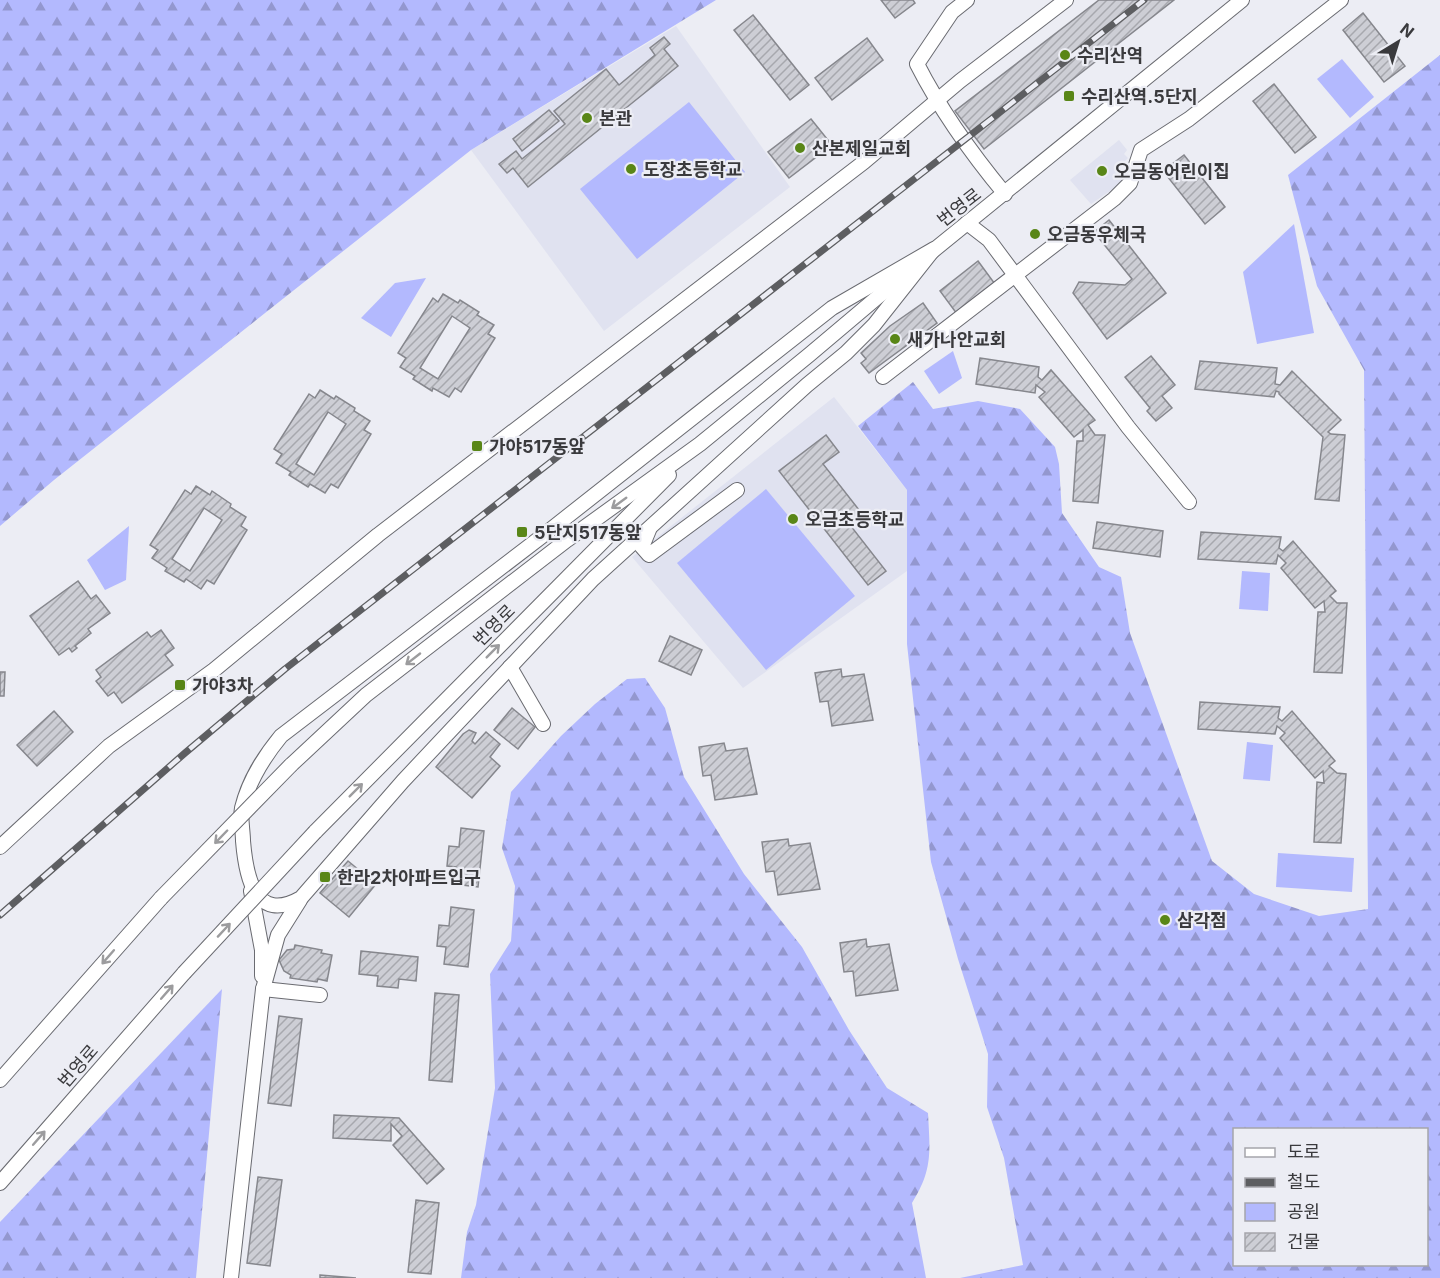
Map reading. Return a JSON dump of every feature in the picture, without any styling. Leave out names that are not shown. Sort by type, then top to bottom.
[{"type":"street","points":[[967,0],[952,12],[917,64],[936,101],[978,161],[1005,194]]},
{"type":"street","points":[[0,847],[109,746],[213,670],[378,535],[864,162],[936,101],[1066,0]]},
{"type":"street","name":"번영로","points":[[0,1080],[161,898],[291,765],[366,695],[567,540],[700,444],[934,249],[1005,194],[1242,0]]},
{"type":"street","points":[[883,377],[1114,199],[1130,183],[1141,150],[1189,119],[1341,0]]},
{"type":"street","points":[[967,223],[989,240],[1128,427],[1189,502]]},
{"type":"street","points":[[262,989],[278,935],[301,898],[403,781],[593,579],[874,325],[934,249]]},
{"type":"street","points":[[231,1278],[262,989],[262,950],[244,856],[241,811],[251,779],[265,756],[281,736],[545,534],[831,308],[934,249]]},
{"type":"street","name":"번영로","points":[[0,1182],[184,973],[315,832],[700,444]]},
{"type":"street","points":[[651,525],[642,547],[649,555],[737,490]]},
{"type":"street","points":[[510,668],[543,724]]},
{"type":"street","points":[[248,874],[260,900],[273,906],[287,906],[301,898]]},
{"type":"street","points":[[262,989],[320,996]]},
{"type":"shaded area","name":"도장초등학교","points":[[676,26],[790,187],[604,331],[471,150]]},
{"type":"shaded area","name":"오금동어린이집","points":[[1119,140],[1127,150],[1124,154],[1128,158],[1119,167],[1127,175],[1120,184],[1091,204],[1070,180]]},
{"type":"shaded area","name":"오금초등학교","points":[[834,397],[907,490],[907,571],[743,688],[632,557]]},
{"type":"green space","points":[[0,0],[716,0],[471,150],[54,480],[0,526]]},
{"type":"green space","points":[[1440,55],[1440,1278],[960,1278],[1023,1265],[1004,1158],[987,1107],[988,1054],[931,862],[907,644],[907,490],[858,426],[913,382],[933,409],[978,401],[1020,409],[1055,447],[1059,464],[1062,513],[1099,567],[1121,577],[1130,633],[1212,861],[1254,894],[1319,916],[1368,909],[1364,370],[1317,286],[1288,175]]},
{"type":"green space","points":[[1342,59],[1374,97],[1350,118],[1317,79]]},
{"type":"green space","points":[[689,102],[745,172],[637,259],[580,189]]},
{"type":"green space","points":[[1294,224],[1314,333],[1257,344],[1243,272]]},
{"type":"green space","points":[[426,278],[391,337],[361,318],[395,283]]},
{"type":"green space","points":[[953,351],[962,378],[939,394],[924,371]]},
{"type":"green space","points":[[766,489],[855,596],[766,670],[677,563]]},
{"type":"green space","points":[[129,526],[126,580],[105,590],[87,560]]},
{"type":"green space","points":[[1242,571],[1270,573],[1268,611],[1239,609]]},
{"type":"green space","points":[[645,678],[665,708],[684,777],[744,874],[802,947],[849,1030],[887,1088],[928,1113],[929,1160],[924,1180],[912,1203],[926,1278],[461,1278],[467,1232],[476,1205],[495,1088],[490,974],[511,941],[515,886],[502,848],[511,792],[561,736],[595,704],[627,679]]},
{"type":"green space","points":[[1247,742],[1273,745],[1270,781],[1243,779]]},
{"type":"green space","points":[[1278,853],[1354,858],[1352,892],[1276,887]]},
{"type":"green space","points":[[222,989],[196,1278],[0,1278],[0,1222]]},
{"type":"building","points":[[881,0],[913,0],[915,3],[895,18]]},
{"type":"building","name":"수리산역","points":[[1099,0],[1174,0],[984,149],[955,111]]},
{"type":"building","points":[[1363,13],[1405,66],[1384,82],[1343,30]]},
{"type":"building","points":[[753,15],[809,85],[790,100],[734,30]]},
{"type":"building","name":"본관","points":[[664,37],[670,44],[664,49],[678,66],[528,187],[513,168],[507,173],[499,164],[516,151],[522,159],[565,124],[554,111],[606,69],[619,85],[655,55],[650,48]]},
{"type":"building","points":[[867,38],[883,60],[832,100],[815,78]]},
{"type":"building","points":[[1274,84],[1316,137],[1295,153],[1253,101]]},
{"type":"building","points":[[549,110],[559,121],[522,151],[513,139]]},
{"type":"building","name":"산본제일교회","points":[[811,119],[832,145],[789,178],[768,152]]},
{"type":"building","points":[[1184,155],[1225,207],[1205,224],[1163,171]]},
{"type":"building","points":[[1109,220],[1166,293],[1107,339],[1073,293],[1079,282],[1125,285],[1132,279],[1094,232]]},
{"type":"building","points":[[978,261],[995,284],[957,314],[940,291]]},
{"type":"building","points":[[443,294],[458,303],[460,300],[479,312],[477,315],[494,325],[488,334],[495,338],[461,392],[455,388],[449,397],[433,388],[432,391],[413,379],[415,376],[400,367],[406,358],[398,353],[433,298],[438,302]],"holes":[[[452,316],[470,328],[438,379],[420,368]]]},
{"type":"building","name":"새가나안교회","points":[[923,303],[937,323],[869,373],[861,363],[866,359],[861,353],[890,326]]},
{"type":"building","points":[[1151,356],[1175,385],[1162,396],[1172,408],[1156,421],[1147,411],[1150,408],[1125,377]]},
{"type":"building","points":[[980,358],[1039,367],[1038,377],[1042,380],[1051,370],[1095,420],[1088,425],[1095,435],[1105,435],[1098,503],[1073,501],[1077,441],[1083,441],[1083,430],[1074,437],[1039,397],[1045,392],[1036,385],[1035,393],[976,384]]},
{"type":"building","points":[[1200,361],[1277,368],[1275,384],[1280,385],[1292,371],[1341,420],[1328,432],[1345,435],[1339,501],[1315,499],[1323,437],[1279,392],[1276,391],[1274,397],[1195,389]]},
{"type":"building","points":[[320,390],[334,399],[336,396],[370,421],[364,430],[371,434],[338,488],[331,484],[325,493],[310,484],[308,487],[289,475],[291,472],[276,463],[282,454],[274,449],[309,394],[315,398]],"holes":[[[328,412],[346,424],[314,475],[296,464]]]},
{"type":"building","name":"오금초등학교","points":[[826,435],[839,452],[823,464],[863,515],[850,525],[886,571],[868,585],[779,471]]},
{"type":"building","points":[[196,486],[210,495],[212,491],[246,517],[241,526],[247,530],[214,584],[207,580],[201,589],[186,579],[184,582],[165,571],[167,568],[152,558],[158,550],[150,545],[185,490],[191,494]],"holes":[[[204,508],[222,520],[190,571],[172,559]]]},
{"type":"building","points":[[1097,522],[1163,531],[1160,557],[1093,548]]},
{"type":"building","points":[[1201,532],[1281,537],[1279,548],[1283,551],[1293,541],[1336,591],[1330,596],[1337,603],[1347,603],[1342,673],[1314,672],[1318,612],[1325,612],[1324,601],[1315,608],[1281,568],[1286,563],[1278,555],[1276,564],[1198,559]]},
{"type":"building","points":[[78,581],[91,599],[96,595],[110,613],[88,629],[91,633],[75,646],[77,648],[72,652],[69,648],[59,655],[30,616]]},
{"type":"building","points":[[161,630],[174,648],[165,655],[173,665],[122,703],[114,692],[108,696],[96,681],[101,677],[96,670],[147,632],[151,637]]},
{"type":"building","points":[[670,636],[702,650],[691,675],[659,661]]},
{"type":"building","points":[[841,669],[842,677],[864,674],[873,720],[832,726],[828,701],[820,702],[815,673]]},
{"type":"building","points":[[0,672],[5,672],[4,696],[0,696]]},
{"type":"building","points":[[1200,702],[1280,707],[1278,718],[1282,721],[1292,711],[1335,761],[1329,766],[1337,773],[1346,774],[1341,843],[1314,842],[1317,782],[1324,783],[1323,771],[1315,778],[1280,738],[1285,733],[1277,726],[1275,734],[1198,729]]},
{"type":"building","points":[[512,708],[535,727],[518,749],[494,730]]},
{"type":"building","points":[[54,711],[73,732],[37,766],[17,745]]},
{"type":"building","points":[[469,730],[476,733],[472,741],[475,744],[486,732],[500,744],[490,757],[500,766],[472,798],[436,767],[463,734]]},
{"type":"building","points":[[724,743],[726,751],[747,748],[757,794],[715,800],[711,775],[703,776],[699,747]]},
{"type":"building","points":[[461,828],[484,831],[478,887],[454,884],[456,867],[447,866],[449,846],[459,847]]},
{"type":"building","points":[[788,839],[789,846],[810,843],[820,889],[778,895],[774,871],[766,872],[762,842]]},
{"type":"building","points":[[348,861],[376,884],[349,917],[320,893]]},
{"type":"building","points":[[451,907],[474,910],[468,967],[444,964],[446,947],[437,946],[439,925],[449,926]]},
{"type":"building","points":[[866,939],[867,947],[889,944],[898,990],[856,996],[853,971],[844,972],[840,943]]},
{"type":"building","points":[[295,945],[322,950],[321,953],[332,955],[327,981],[318,979],[317,982],[290,978],[291,975],[284,971],[279,960],[287,950],[294,949]]},
{"type":"building","points":[[361,951],[418,957],[416,981],[399,979],[398,988],[377,986],[378,976],[359,974]]},
{"type":"building","points":[[435,993],[459,995],[452,1082],[429,1080]]},
{"type":"building","points":[[279,1016],[302,1019],[291,1106],[268,1103]]},
{"type":"building","points":[[334,1115],[399,1118],[444,1169],[427,1184],[393,1145],[402,1136],[391,1124],[391,1141],[333,1138]]},
{"type":"building","points":[[258,1177],[282,1180],[270,1266],[247,1263]]},
{"type":"building","points":[[416,1200],[439,1203],[431,1274],[408,1272]]},
{"type":"building","points":[[320,1275],[356,1278],[320,1278]]},
{"type":"railway","points":[[0,915],[285,669],[1144,0]]},
{"type":"place","name":"수리산역","points":[[1065,55]]},
{"type":"place","name":"수리산역.5단지","points":[[1069,96]]},
{"type":"place","name":"본관","points":[[587,118]]},
{"type":"place","name":"산본제일교회","points":[[800,148]]},
{"type":"place","name":"도장초등학교","points":[[631,169]]},
{"type":"place","name":"오금동어린이집","points":[[1102,171]]},
{"type":"place","name":"오금동우체국","points":[[1035,234]]},
{"type":"place","name":"새가나안교회","points":[[895,339]]},
{"type":"place","name":"가야517동앞","points":[[477,446]]},
{"type":"place","name":"오금초등학교","points":[[793,519]]},
{"type":"place","name":"5단지517동앞","points":[[522,532]]},
{"type":"place","name":"가야3차","points":[[180,685]]},
{"type":"place","name":"한라2차아파트입구","points":[[325,877]]},
{"type":"place","name":"삼각점","points":[[1165,920]]}]
